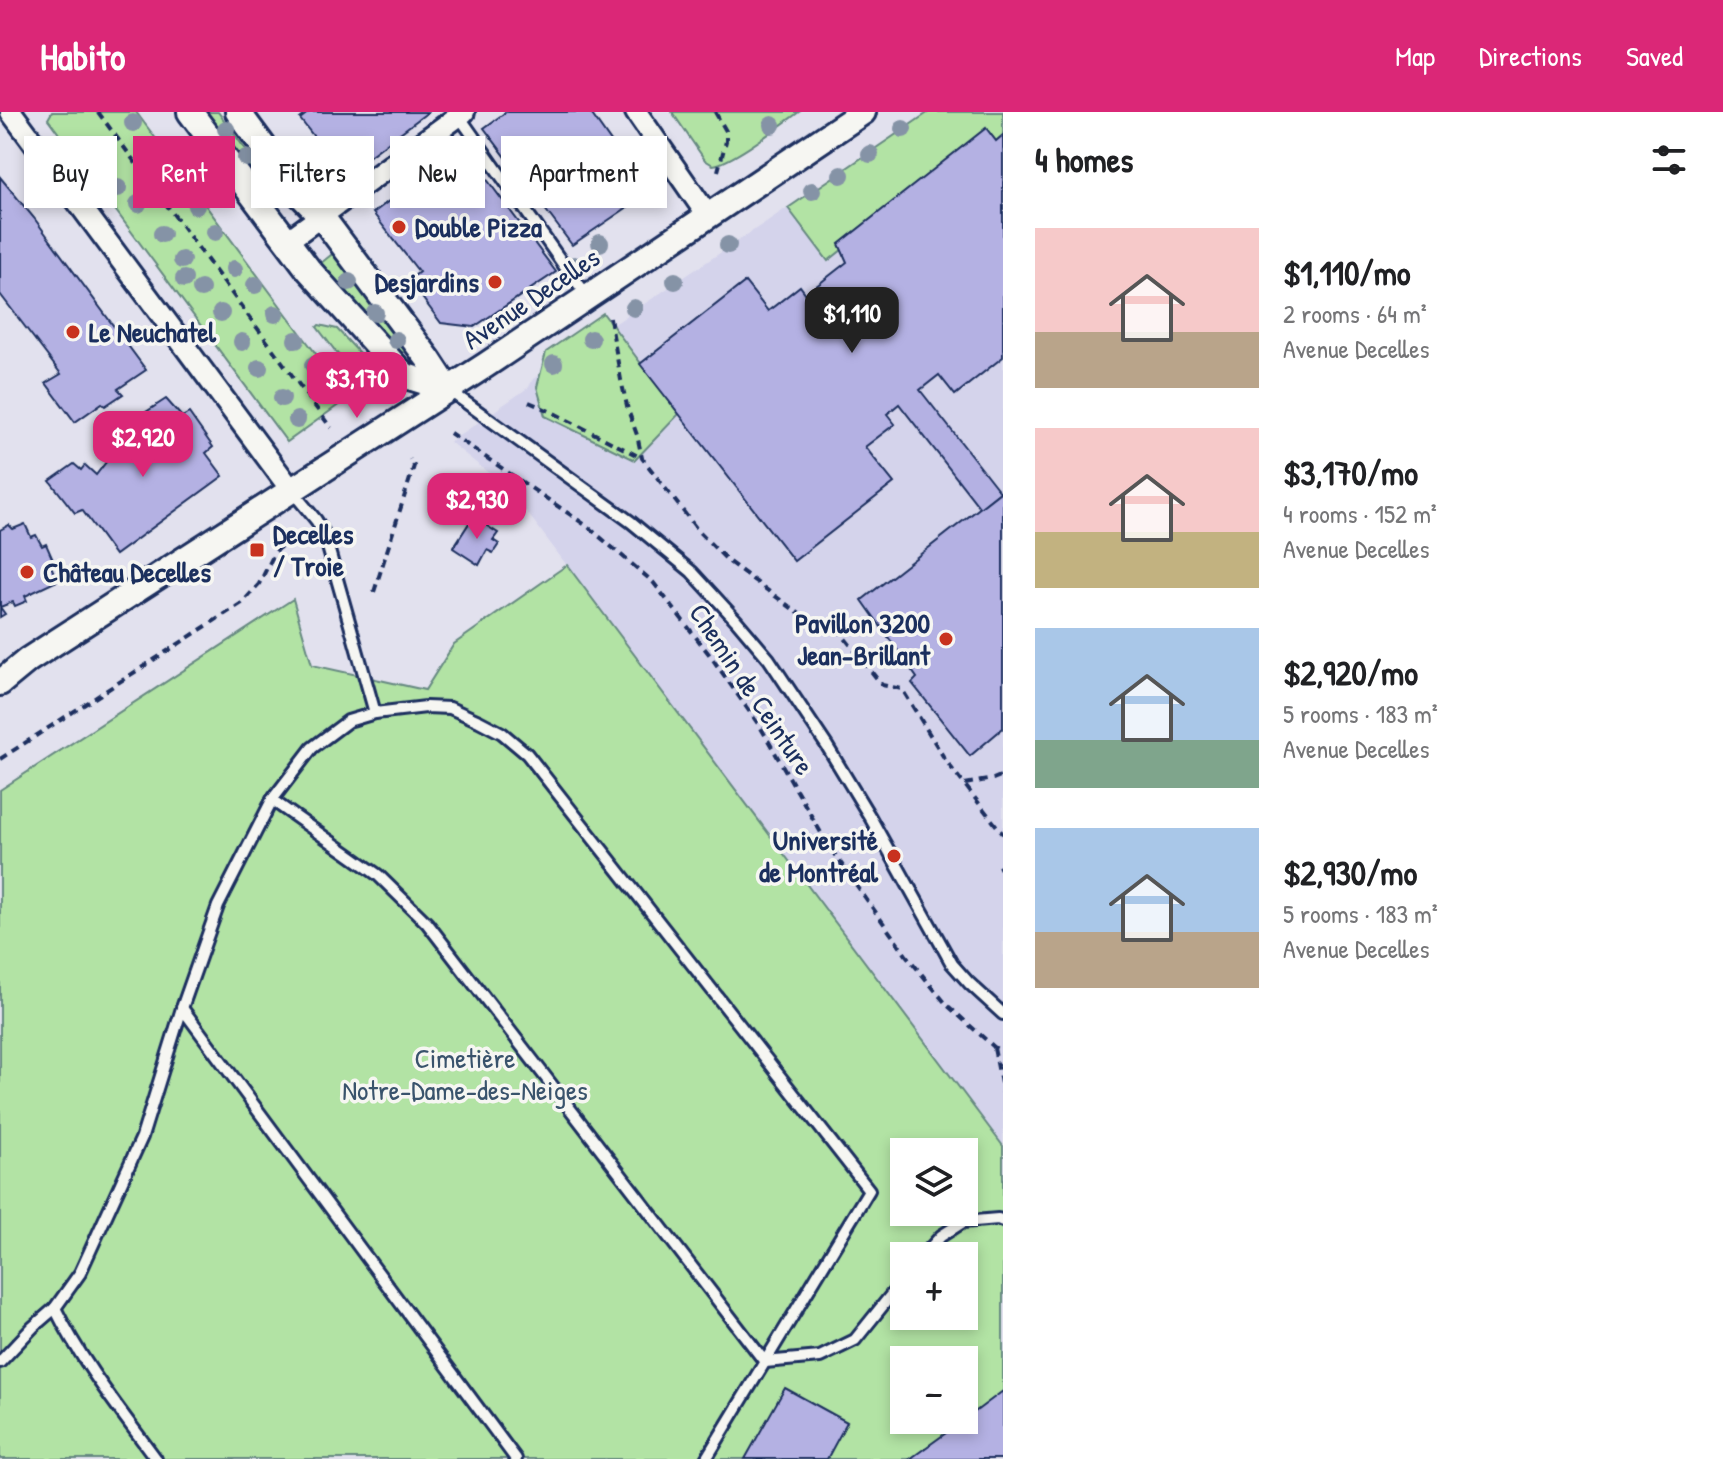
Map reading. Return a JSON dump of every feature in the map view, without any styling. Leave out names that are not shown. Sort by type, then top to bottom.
[{"type":"street","points":[[11,112],[292,491]]},
{"type":"street","points":[[190,112],[308,269],[398,369],[406,376],[448,389]]},
{"type":"street","points":[[238,112],[294,188],[322,217],[448,389]]},
{"type":"street","points":[[636,112],[708,216]]},
{"type":"street","name":"Avenue Decelles","points":[[0,683],[28,660],[448,389],[863,112]]},
{"type":"street","points":[[287,241],[461,114]]},
{"type":"street","name":"Avenue Decelles","points":[[0,670],[28,660]]},
{"type":"lane","points":[[461,114],[588,296]]},
{"type":"lane","points":[[448,389],[641,530],[692,572],[736,620],[769,659],[827,746],[952,964],[1003,1014]]},
{"type":"lane","points":[[292,491],[324,533],[375,713]]},
{"type":"lane","points":[[0,1362],[55,1308],[80,1273],[142,1137],[218,906],[272,800],[312,748],[348,721],[375,713],[426,707],[450,708],[502,733],[527,754],[869,1190],[706,1459]]},
{"type":"lane","points":[[272,800],[378,875],[427,923],[765,1362]]},
{"type":"lane","points":[[182,1008],[516,1459]]},
{"type":"lane","points":[[936,1242],[963,1222],[1003,1221]]},
{"type":"lane","points":[[765,1362],[820,1357],[855,1340],[890,1296]]},
{"type":"lane","points":[[55,1308],[86,1364],[156,1459]]},
{"type":"path","points":[[98,112],[331,428]]},
{"type":"path","points":[[715,112],[726,131],[718,171]]},
{"type":"path","points":[[610,318],[621,380],[642,458]]},
{"type":"path","points":[[529,402],[642,458],[700,533],[729,562],[816,626]]},
{"type":"path","name":"Chemin de Ceinture","points":[[450,433],[587,526],[653,582],[761,728],[828,845],[906,955],[947,1005],[1003,1052]]},
{"type":"path","points":[[374,592],[414,466],[410,459]]},
{"type":"path","points":[[0,759],[242,603],[259,584],[275,552],[291,536]]},
{"type":"path","points":[[835,630],[840,632],[882,685],[902,689],[946,761],[1003,834]]},
{"type":"path","points":[[965,784],[1003,775]]},
{"type":"path","points":[[994,1047],[1003,1093]]},
{"type":"shaded area","name":"Université de Montréal","points":[[929,112],[1003,112],[1003,1146],[511,491],[450,442],[529,387],[533,379]]},
{"type":"green space","points":[[52,112],[136,112],[154,136],[133,136],[133,208],[207,208],[334,378],[341,392],[340,404],[287,442],[114,208],[117,208],[117,136],[61,136],[48,119]]},
{"type":"green space","points":[[206,112],[218,112],[251,157],[251,173],[235,151],[235,136],[224,136]]},
{"type":"green space","points":[[672,112],[799,112],[744,151],[713,165],[705,160]]},
{"type":"green space","points":[[929,112],[1003,112],[1003,135],[996,141],[986,129],[839,244],[843,249],[828,261],[788,208]]},
{"type":"green space","points":[[336,251],[409,349],[402,353],[321,263]]},
{"type":"green space","points":[[603,313],[679,414],[635,460],[545,416],[537,387],[546,352]]},
{"type":"green space","points":[[317,327],[337,329],[375,370],[379,379],[366,382],[356,378]]},
{"type":"green space","name":"Cimetière Notre-Dame-des-Neiges","points":[[567,565],[1003,1146],[1003,1459],[0,1459],[0,790],[293,599],[312,665],[425,690],[454,644]]},
{"type":"building","points":[[309,112],[428,112],[396,136],[390,136],[390,140],[374,152],[374,136],[313,136],[300,119]]},
{"type":"building","points":[[506,112],[590,112],[607,136],[501,136],[501,151],[484,128]]},
{"type":"building","points":[[986,128],[996,141],[1003,135],[1003,357],[955,395],[939,375],[920,390],[1000,492],[980,508],[899,404],[887,414],[895,424],[865,447],[894,483],[794,561],[640,364],[745,282],[768,311],[800,286],[806,294],[847,262],[839,244]]},
{"type":"building","name":"Le Neuchatel","points":[[0,177],[146,370],[118,389],[123,394],[105,406],[102,403],[75,422],[46,383],[61,374],[0,294]]},
{"type":"building","points":[[485,177],[501,198],[501,208],[508,208],[556,272],[474,327],[441,323],[409,280],[419,272],[373,213],[390,200],[390,208],[485,208]]},
{"type":"building","points":[[544,208],[626,208],[572,245]]},
{"type":"building","points":[[166,399],[182,417],[189,413],[213,447],[206,453],[223,476],[115,555],[82,510],[75,513],[50,481],[74,464],[81,470],[85,465],[96,475],[110,457],[115,459],[130,441],[135,444],[154,423],[146,412]]},
{"type":"building","name":"Pavillon 3200 Jean-Brillant","points":[[1003,487],[1003,728],[970,756],[912,683],[917,678],[862,600]]},
{"type":"building","points":[[473,517],[498,533],[493,540],[499,544],[493,553],[487,550],[479,565],[453,548]]},
{"type":"building","name":"Château Decelles","points":[[25,524],[31,537],[36,535],[42,546],[46,544],[57,581],[25,596],[27,601],[0,607],[0,530],[9,525],[13,529]]},
{"type":"building","points":[[785,1388],[847,1422],[827,1459],[745,1459]]},
{"type":"building","points":[[1003,1391],[1003,1459],[910,1459],[945,1434],[978,1434],[978,1410]]},
{"type":"place","name":"Double Pizza","points":[[399,227]]},
{"type":"place","name":"Desjardins","points":[[495,282]]},
{"type":"place","name":"Le Neuchatel","points":[[73,332]]},
{"type":"place","name":"Decelles / Troie","points":[[257,550]]},
{"type":"place","name":"Château Decelles","points":[[27,572]]},
{"type":"place","name":"Pavillon 3200 Jean-Brillant","points":[[946,639]]},
{"type":"place","name":"Université de Montréal","points":[[894,856]]}]
